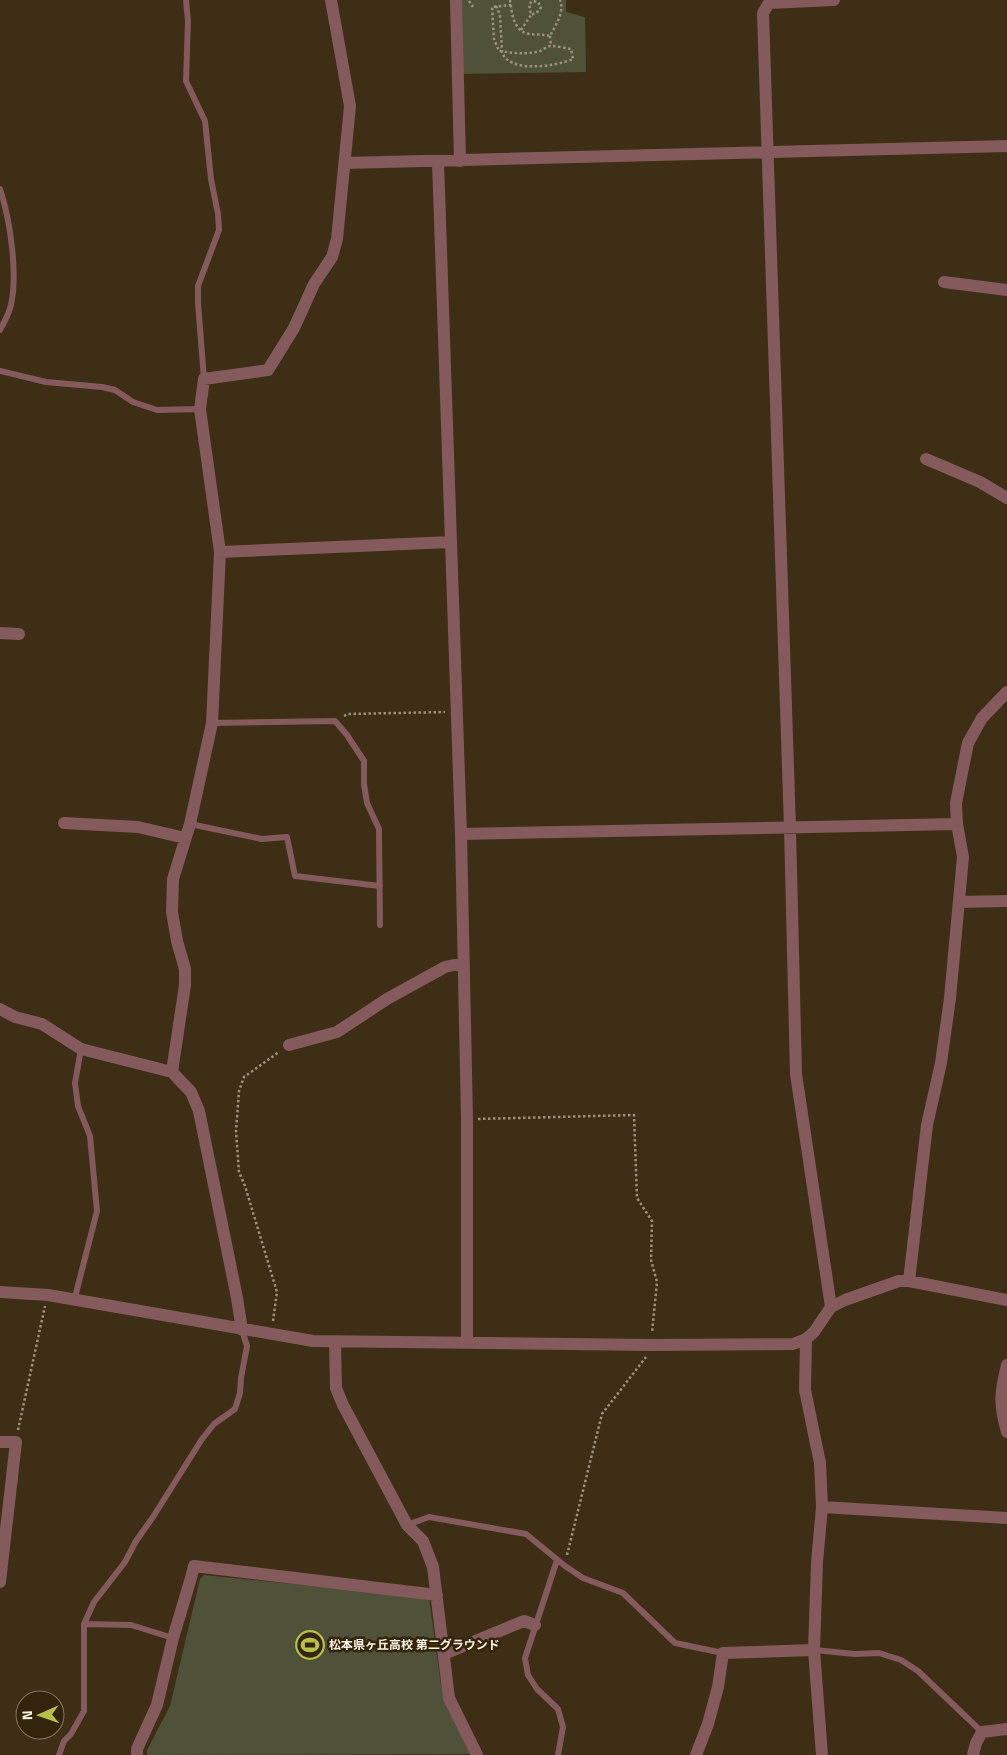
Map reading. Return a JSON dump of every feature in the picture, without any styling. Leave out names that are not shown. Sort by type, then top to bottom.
[{"type":"street","points":[[172,1072],[185,985],[185,969],[177,941],[172,912],[173,879],[190,824],[212,723],[220,552],[200,409],[204,379],[268,370],[294,328],[314,284],[332,257],[337,239],[350,106],[331,0]]},
{"type":"street","points":[[456,0],[460,160]]},
{"type":"street","points":[[831,1307],[796,1074],[790,828],[763,13],[769,3],[834,0]]},
{"type":"street","points":[[345,164],[1007,146]]},
{"type":"street","points":[[438,162],[460,834],[467,1119],[467,1342]]},
{"type":"street","points":[[944,282],[1007,290]]},
{"type":"street","points":[[926,458],[980,482],[1007,498]]},
{"type":"street","points":[[220,552],[451,542]]},
{"type":"street","points":[[0,633],[19,634]]},
{"type":"street","points":[[909,1281],[927,1125],[941,1064],[950,998],[963,856],[956,824],[956,803],[968,744],[982,718],[1007,692]]},
{"type":"street","points":[[64,822],[138,827],[185,838]]},
{"type":"street","points":[[460,834],[956,824]]},
{"type":"street","points":[[959,902],[1007,901]]},
{"type":"street","points":[[289,1045],[338,1032],[387,999],[445,967],[463,963]]},
{"type":"street","points":[[0,1009],[15,1017],[42,1024],[81,1048],[172,1072],[190,1092],[200,1112],[242,1330]]},
{"type":"street","points":[[0,1292],[48,1295],[313,1341],[651,1345],[793,1344],[806,1339],[814,1332],[831,1307],[844,1300],[899,1280],[1007,1300]]},
{"type":"street","points":[[806,1339],[805,1390],[820,1463],[822,1507],[817,1562],[814,1650],[822,1755]]},
{"type":"street","points":[[336,1342],[336,1388],[343,1406],[407,1525],[423,1541],[433,1567],[449,1698],[477,1755]]},
{"type":"street","points":[[1007,1365],[1001,1389],[1001,1410],[1007,1432]]},
{"type":"street","points":[[0,1442],[16,1442],[0,1582]]},
{"type":"street","points":[[822,1507],[1007,1518]]},
{"type":"street","points":[[137,1755],[137,1749],[157,1705],[173,1638],[194,1566],[437,1595]]},
{"type":"street","points":[[444,1654],[524,1621],[535,1625]]},
{"type":"street","points":[[696,1755],[708,1724],[718,1688],[723,1653],[814,1650]]},
{"type":"street","points":[[973,1755],[976,1743],[982,1732],[1007,1729]]},
{"type":"lane","points":[[186,0],[188,21],[186,81],[205,121],[210,179],[218,214],[219,230],[198,286],[204,379]]},
{"type":"lane","points":[[0,189],[6,207],[14,275],[11,306],[0,330]]},
{"type":"lane","points":[[0,371],[46,382],[115,390],[134,402],[157,410],[200,409]]},
{"type":"lane","points":[[212,723],[335,721],[347,735],[364,761],[364,784],[367,803],[379,829],[380,925]]},
{"type":"lane","points":[[190,824],[262,839],[287,837],[295,876],[380,886]]},
{"type":"lane","points":[[74,1301],[97,1211],[90,1136],[78,1106],[75,1083],[81,1048]]},
{"type":"lane","points":[[60,1755],[64,1741],[71,1734],[84,1711],[84,1624],[94,1602],[125,1562],[136,1541],[198,1445],[214,1424],[235,1409],[240,1392],[247,1346],[242,1330]]},
{"type":"lane","points":[[407,1525],[429,1517],[526,1534],[564,1566],[584,1578],[622,1593],[675,1643],[723,1653]]},
{"type":"lane","points":[[557,1560],[525,1658],[528,1675],[537,1689],[558,1709],[563,1727],[558,1755]]},
{"type":"lane","points":[[84,1624],[131,1625],[173,1638]]},
{"type":"lane","points":[[814,1650],[855,1654],[879,1653],[901,1660],[918,1671],[982,1732]]},
{"type":"path","points":[[468,0],[472,6],[476,6]]},
{"type":"path","points":[[510,0],[513,19],[521,30],[528,34],[550,36]]},
{"type":"path","points":[[521,30],[531,15],[539,12],[541,7],[538,2],[533,0],[527,3],[531,15]]},
{"type":"path","points":[[551,46],[550,36],[558,21],[562,5],[560,0]]},
{"type":"path","points":[[496,6],[500,15],[502,52],[509,62],[518,65],[554,65],[573,59],[571,49],[551,46],[540,51],[528,53],[515,54],[502,52],[500,51],[494,39],[492,7],[496,6],[511,5]]},
{"type":"path","points":[[335,721],[348,714],[457,712]]},
{"type":"path","points":[[271,1334],[277,1292],[239,1172],[236,1131],[239,1091],[244,1077],[289,1045]]},
{"type":"path","points":[[467,1119],[634,1115],[637,1198],[652,1221],[651,1260],[657,1282],[651,1345],[646,1358],[602,1414],[564,1566]]},
{"type":"path","points":[[16,1442],[48,1295]]},
{"type":"green space","points":[[459,0],[566,0],[566,12],[585,17],[586,72],[462,74]]},
{"type":"green space","name":"松本県ヶ丘高校 第二グラウンド","points":[[204,1575],[429,1598],[441,1685],[448,1707],[470,1754],[147,1755],[147,1750],[170,1706],[200,1579]]},
{"type":"place","name":"松本県ヶ丘高校 第二グラウンド","points":[[310,1645]]}]
